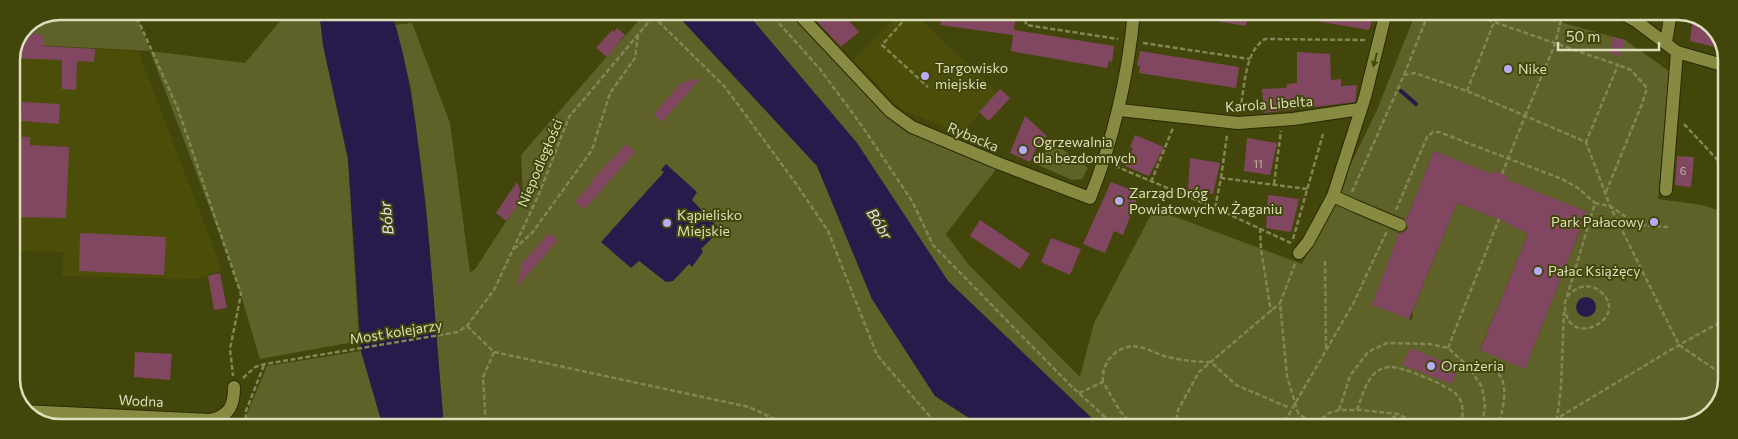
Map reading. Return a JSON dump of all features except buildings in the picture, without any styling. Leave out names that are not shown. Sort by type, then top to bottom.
[{"type":"street","name":"Rybacka","points":[[805,20],[890,111],[912,127],[998,164],[1090,198],[1105,161],[1120,110]]},
{"type":"street","points":[[1120,110],[1133,20]]},
{"type":"street","points":[[1299,253],[1308,242],[1333,196],[1360,109],[1384,20]]},
{"type":"street","points":[[1632,20],[1666,42],[1677,52],[1718,64]]},
{"type":"street","points":[[1666,42],[1670,20]]},
{"type":"street","points":[[1666,190],[1677,52]]},
{"type":"street","name":"Karola Libelta","points":[[1120,110],[1233,123],[1293,119],[1360,109]]},
{"type":"street","points":[[1333,196],[1394,227]]},
{"type":"street","name":"Wodna","points":[[212,419],[229,411],[233,405],[234,387]]},
{"type":"street","name":"Wodna","points":[[37,412],[189,419]]},
{"type":"path","points":[[138,20],[178,109],[242,294],[230,349],[234,387]]},
{"type":"path","name":"Niepodległości","points":[[458,332],[467,326],[494,290],[538,194],[569,117],[649,20]]},
{"type":"path","points":[[656,20],[725,86],[797,185],[828,230],[877,355],[933,419]]},
{"type":"path","points":[[776,20],[820,69],[862,126],[912,202],[933,245],[1079,393],[1107,419]]},
{"type":"path","points":[[904,20],[882,45],[928,87]]},
{"type":"path","points":[[1351,204],[1426,20]]},
{"type":"path","points":[[1488,20],[1631,70],[1647,88],[1606,192]]},
{"type":"path","points":[[1502,174],[1555,44],[1561,20]]},
{"type":"path","points":[[1467,91],[1494,22]]},
{"type":"path","points":[[512,251],[532,234],[592,150],[610,93],[635,58],[638,34]]},
{"type":"path","points":[[1215,208],[1233,123],[1252,53],[1257,44],[1265,39],[1380,40]]},
{"type":"path","points":[[1618,65],[1586,142],[1610,206],[1679,345],[1718,372]]},
{"type":"path","points":[[1404,75],[1415,73],[1467,91],[1586,142]]},
{"type":"path","points":[[1672,110],[1718,159]]},
{"type":"path","points":[[1152,182],[1175,122]]},
{"type":"path","points":[[1396,210],[1427,137],[1433,132],[1439,132],[1562,179],[1578,188],[1595,203],[1610,206],[1638,225],[1668,227]]},
{"type":"path","points":[[1105,161],[1215,208],[1292,244],[1323,134]]},
{"type":"path","points":[[1221,178],[1307,189]]},
{"type":"path","points":[[1556,419],[1561,386],[1564,310],[1595,203]]},
{"type":"path","points":[[1448,348],[1499,219]]},
{"type":"path","points":[[1286,419],[1294,401],[1354,302],[1394,227]]},
{"type":"path","points":[[1260,228],[1260,249],[1271,312]]},
{"type":"path","points":[[1176,419],[1178,410],[1199,372],[1280,303],[1299,253]]},
{"type":"path","points":[[1325,261],[1326,350]]},
{"type":"path","points":[[1564,310],[1571,323],[1584,329],[1598,326],[1606,315],[1607,301],[1604,295],[1592,286],[1578,287],[1567,297]]},
{"type":"path","points":[[1280,303],[1287,376],[1298,413],[1306,419]]},
{"type":"path","points":[[1558,419],[1718,323]]},
{"type":"path","points":[[467,326],[494,352],[749,407],[775,419]]},
{"type":"path","name":"Most kolejarzy","points":[[265,364],[458,332]]},
{"type":"path","points":[[1339,410],[1350,376],[1368,352],[1387,343],[1409,342],[1448,348],[1469,367],[1482,387],[1485,406],[1483,419]]},
{"type":"path","points":[[1127,419],[1120,411],[1104,382],[1102,371],[1110,357],[1127,347],[1145,347],[1161,354],[1194,362],[1211,362],[1236,385],[1291,408]]},
{"type":"path","points":[[485,419],[482,377],[494,352]]},
{"type":"path","points":[[1488,363],[1500,372],[1505,386],[1501,419]]},
{"type":"path","points":[[234,387],[255,367],[265,364]]},
{"type":"path","points":[[246,419],[246,411],[265,364]]},
{"type":"path","points":[[1357,410],[1371,378],[1379,370],[1391,367],[1445,386],[1457,394],[1462,403],[1462,419]]},
{"type":"path","points":[[1079,393],[1104,382]]},
{"type":"path","points":[[1322,419],[1329,413],[1339,410],[1398,414],[1408,419]]},
{"type":"path","points":[[1392,419],[1398,414]]},
{"type":"shaded area","name":"Targowisko miejskie","points":[[889,20],[921,20],[997,92],[962,134],[900,109],[853,60],[891,22]]},
{"type":"shaded area","points":[[23,45],[138,51],[222,270],[197,279],[62,276],[64,252],[20,251],[20,60]]},
{"type":"shaded area","points":[[39,414],[184,419],[60,419]]},
{"type":"green space","points":[[138,20],[150,51],[23,44],[38,27],[52,21]]},
{"type":"green space","points":[[281,20],[320,20],[323,45],[348,159],[359,341],[260,359],[234,272],[150,51],[245,63]]},
{"type":"green space","points":[[639,20],[682,20],[817,166],[872,299],[935,396],[971,419],[443,419],[426,204],[411,88],[395,25],[412,23],[450,123],[470,273],[476,268],[523,195],[521,155]]},
{"type":"green space","name":"Park Pałacowy","points":[[753,20],[801,20],[884,107],[997,168],[946,234],[968,264],[1080,377],[1094,323],[1154,209],[1302,264],[1377,110],[1413,20],[1552,20],[1625,40],[1669,71],[1658,199],[1702,205],[1718,210],[1717,387],[1713,399],[1702,411],[1691,417],[1678,419],[1093,419],[948,281],[857,143]],"holes":[[[1434,151],[1587,212],[1525,369],[1480,349],[1528,234],[1499,219],[1457,203],[1413,310],[1412,320],[1372,305],[1399,234],[1397,232],[1403,218],[1407,218]]]},
{"type":"green space","points":[[1050,140],[1088,168],[1082,179],[1072,180],[1038,165]]},
{"type":"green space","points":[[361,351],[381,419],[247,419],[247,414],[267,366]]},
{"type":"water","name":"Bóbr","points":[[320,20],[394,20],[410,89],[419,148],[443,419],[381,419],[361,351],[348,159],[323,45]]},
{"type":"water","name":"Bóbr","points":[[682,20],[753,20],[857,143],[948,281],[1093,419],[971,419],[935,396],[872,299],[817,166]]},
{"type":"water","name":"Kąpielisko Miejskie","points":[[666,164],[697,192],[692,200],[717,226],[717,233],[701,249],[703,252],[692,267],[689,264],[673,281],[666,282],[639,261],[631,268],[601,242],[664,172],[661,170]]},
{"type":"water","points":[[1582,297],[1590,297],[1596,303],[1596,311],[1590,317],[1582,317],[1576,311],[1576,303]]},
{"type":"waterway","points":[[1401,91],[1416,104]]},
{"type":"place","name":"Nike","points":[[1508,69]]},
{"type":"place","name":"Targowisko miejskie","points":[[925,76]]},
{"type":"place","name":"Ogrzewalnia dla bezdomnych","points":[[1023,150]]},
{"type":"place","name":"Zarząd Dróg Powiatowych w Żaganiu","points":[[1119,201]]},
{"type":"place","name":"Park Pałacowy","points":[[1654,222]]},
{"type":"place","name":"Kąpielisko Miejskie","points":[[667,223]]},
{"type":"place","name":"Pałac Książęcy","points":[[1538,271]]},
{"type":"place","name":"Oranżeria","points":[[1431,366]]}]
